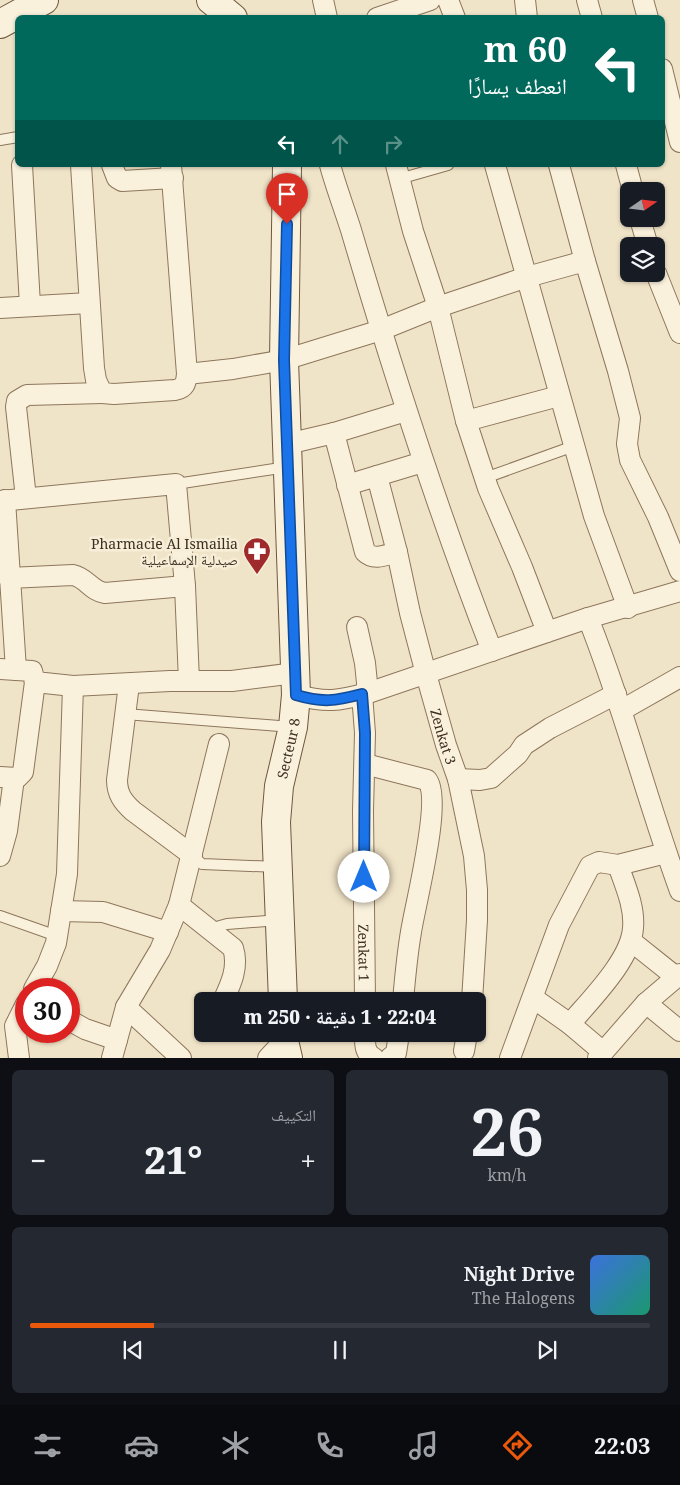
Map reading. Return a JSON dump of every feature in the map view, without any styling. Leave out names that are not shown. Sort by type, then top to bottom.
[{"type":"street","points":[[16,15],[44,0]]},
{"type":"street","points":[[211,0],[229,15]]},
{"type":"street","points":[[234,0],[239,15]]},
{"type":"street","points":[[323,0],[326,15]]},
{"type":"street","points":[[383,15],[398,5],[430,0]]},
{"type":"street","points":[[448,0],[454,15]]},
{"type":"street","points":[[525,0],[527,15]]},
{"type":"street","points":[[586,0],[591,15]]},
{"type":"street","points":[[643,0],[647,15]]},
{"type":"street","points":[[0,24],[15,16]]},
{"type":"street","points":[[665,81],[680,142]]},
{"type":"street","points":[[22,167],[30,305]]},
{"type":"street","points":[[81,167],[94,368],[96,380],[102,393]]},
{"type":"street","points":[[26,498],[17,411],[18,401],[27,396],[114,394],[179,389],[185,384],[187,374],[172,172],[122,181],[117,178],[113,167]]},
{"type":"street","name":"Secteur 8","points":[[283,992],[276,822],[279,786],[292,728],[296,684],[284,360],[287,167]]},
{"type":"street","points":[[331,167],[406,411],[492,651]]},
{"type":"street","points":[[496,167],[594,516],[628,608]]},
{"type":"street","points":[[560,167],[630,418],[627,439],[630,460],[658,517],[680,571]]},
{"type":"street","points":[[627,167],[631,182]]},
{"type":"street","points":[[397,172],[413,232],[438,307],[466,421],[485,478],[547,632]]},
{"type":"street","points":[[187,374],[233,369],[284,360],[381,330],[438,307],[526,277],[585,261]]},
{"type":"street","points":[[660,282],[680,333]]},
{"type":"street","points":[[0,308],[89,302]]},
{"type":"street","points":[[466,421],[559,396]]},
{"type":"street","points":[[287,455],[334,433],[406,411]]},
{"type":"street","points":[[334,433],[364,552],[370,557],[397,552]]},
{"type":"street","points":[[347,485],[423,462]]},
{"type":"street","name":"Zenkat 3","points":[[377,476],[426,674],[446,745],[458,779],[474,856],[477,890],[476,962],[473,992]]},
{"type":"street","points":[[0,856],[7,778],[20,777],[23,772],[35,682],[32,671],[8,670],[10,578],[3,500],[176,484],[185,586],[189,681]]},
{"type":"street","points":[[10,578],[73,575],[81,577],[95,590],[105,593],[185,586]]},
{"type":"street","points":[[35,682],[73,686],[248,680],[296,684],[315,700],[332,701],[365,694],[588,618],[628,608],[680,591]]},
{"type":"street","points":[[588,618],[619,702],[666,853],[680,891]]},
{"type":"street","name":"Zenkat 1","points":[[357,627],[365,663],[365,992]]},
{"type":"street","points":[[458,779],[480,780],[491,778],[530,741],[550,728],[680,677]]},
{"type":"street","points":[[129,684],[117,780],[118,793],[121,799],[133,811],[192,855]]},
{"type":"street","points":[[40,978],[52,955],[57,936],[67,874],[73,686]]},
{"type":"street","points":[[80,1026],[114,1049],[126,1007],[160,950],[179,905],[219,744]]},
{"type":"street","points":[[365,764],[427,780],[432,792],[432,812],[411,932],[404,992]]},
{"type":"street","points":[[510,1058],[559,925],[587,870],[595,862],[618,865],[666,853]]},
{"type":"street","points":[[570,1024],[622,960],[631,940],[633,917],[618,865]]},
{"type":"street","points":[[179,905],[232,948],[235,954],[236,965],[228,992]]},
{"type":"street","points":[[61,911],[103,912],[168,932]]},
{"type":"street","points":[[533,998],[570,1024],[601,1055],[646,1003],[678,976],[631,940]]},
{"type":"street","points":[[646,1003],[680,1031]]},
{"type":"street","points":[[126,1007],[181,1058]]},
{"type":"street","points":[[366,1042],[367,1051],[374,1058]]},
{"type":"street","points":[[17,1043],[19,1058]]},
{"type":"lane","points":[[0,140],[15,138]]},
{"type":"lane","points":[[397,172],[433,167]]},
{"type":"lane","points":[[485,478],[574,446]]},
{"type":"lane","points":[[176,484],[287,455]]},
{"type":"lane","points":[[125,714],[292,728]]},
{"type":"lane","points":[[192,855],[202,864],[278,867]]},
{"type":"lane","points":[[0,916],[57,936]]},
{"type":"lane","points":[[209,929],[227,924],[279,920]]},
{"type":"place","name":"Pharmacie Al Ismailia صيدلية الإسماعيلية","points":[[257,575]]},
{"type":"route","points":[[287,224],[284,360],[296,695],[315,700],[332,701],[362,694],[365,733],[364,877]]}]
